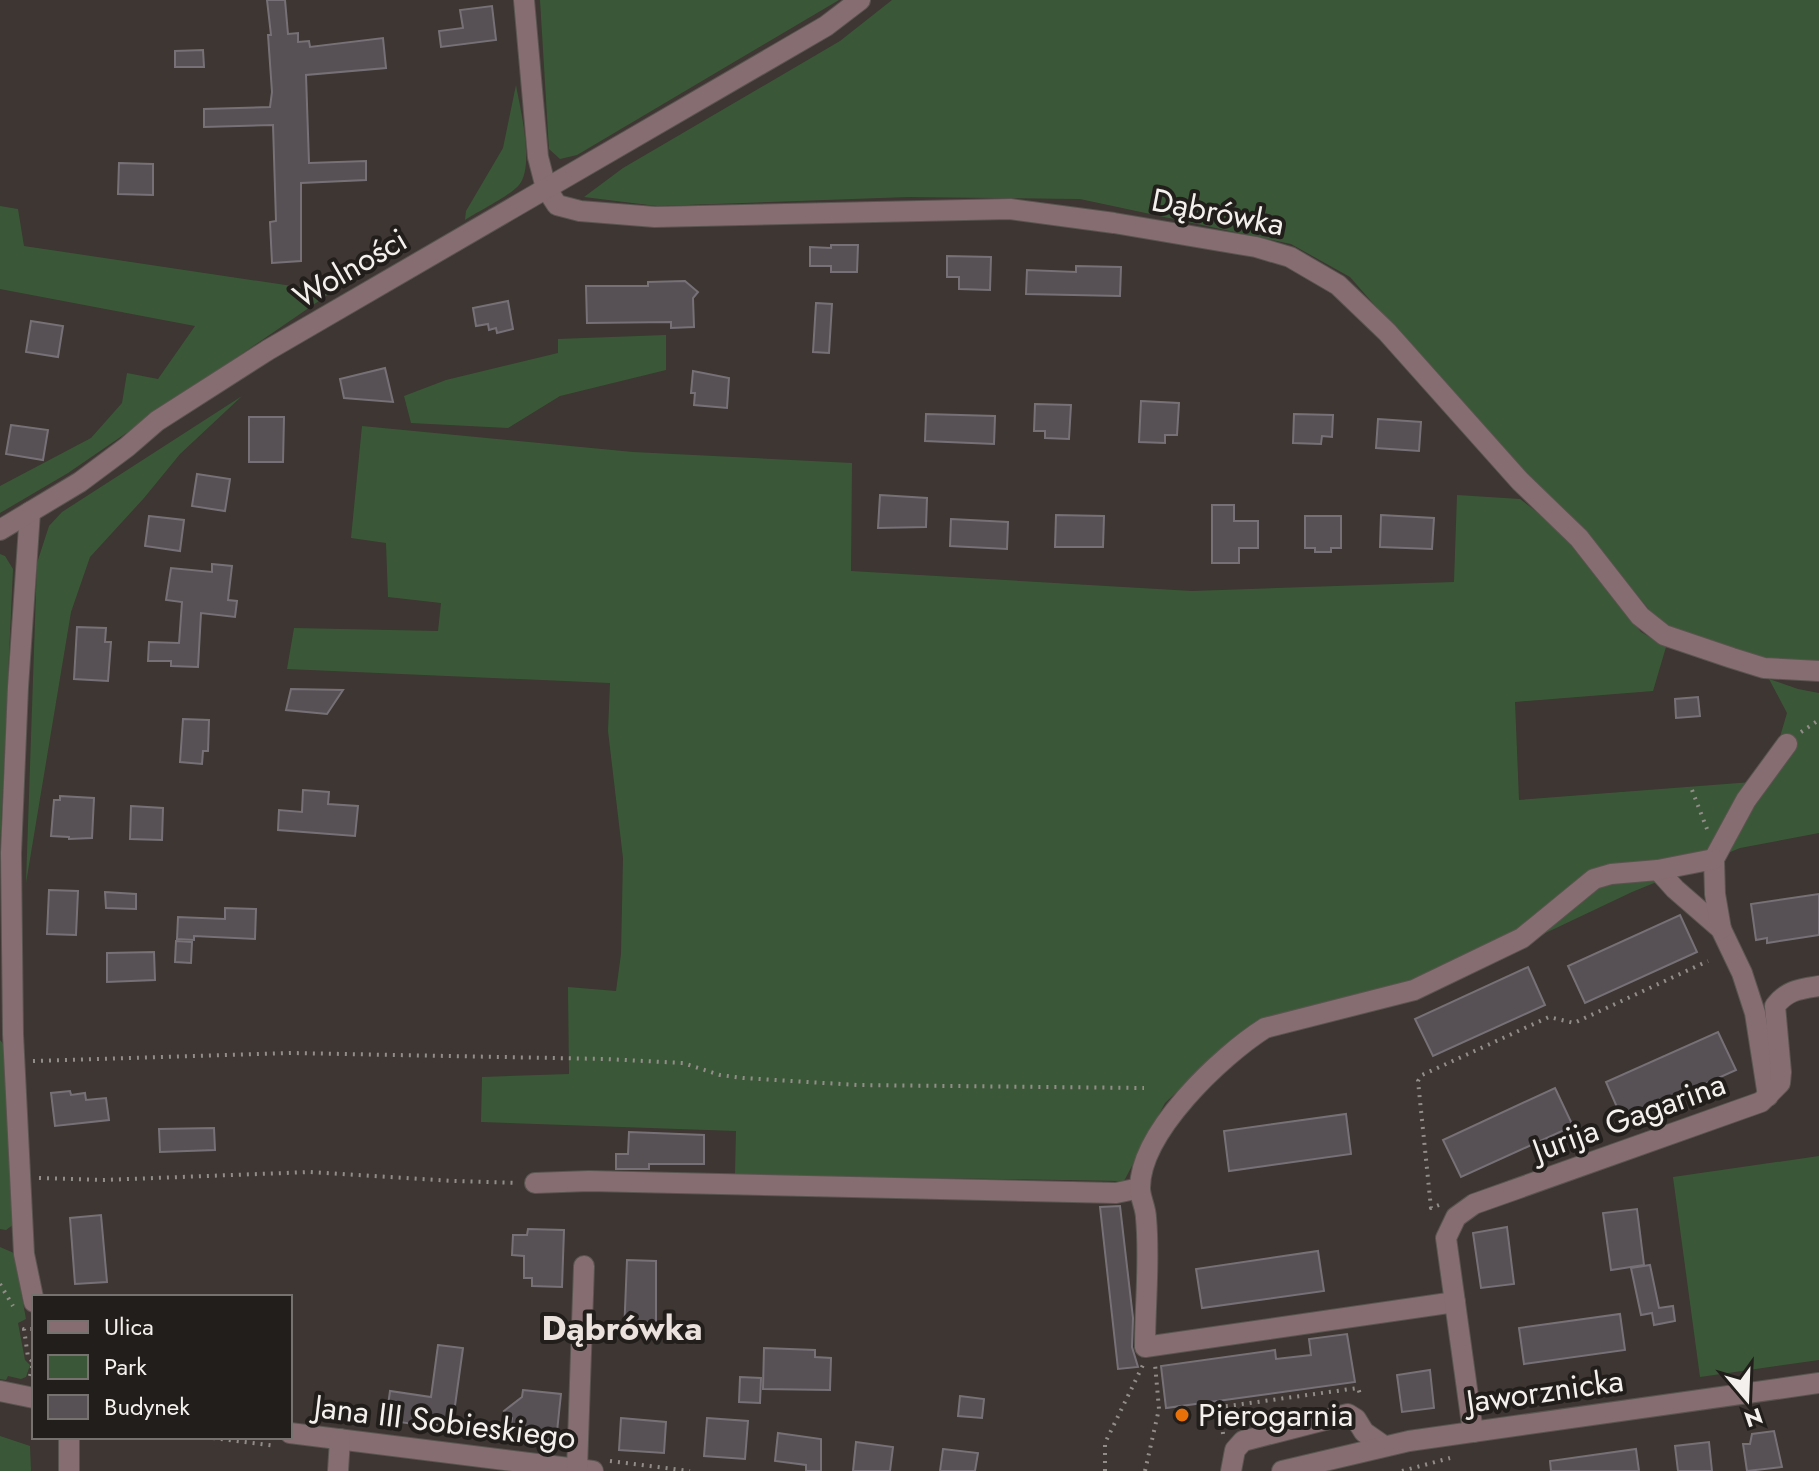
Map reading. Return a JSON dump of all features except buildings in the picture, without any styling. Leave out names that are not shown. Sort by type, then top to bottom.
[{"type":"street","points":[[524,0],[538,157],[546,188]]},
{"type":"street","name":"Wolności","points":[[0,530],[80,482],[157,421],[268,350],[826,26],[860,0]]},
{"type":"street","name":"Dąbrówka","points":[[546,188],[557,205],[580,211],[655,217],[1010,209],[1130,225],[1256,247],[1290,257],[1338,285],[1387,332],[1520,481],[1579,538],[1640,616],[1664,635],[1764,668],[1819,671]]},
{"type":"street","points":[[30,512],[11,853],[15,1062],[24,1254],[33,1295]]},
{"type":"street","points":[[1768,1096],[1755,1013],[1742,973],[1721,929],[1715,894],[1714,859],[1746,800],[1787,744]]},
{"type":"street","points":[[1455,1302],[1149,1346],[1146,1217],[1140,1188],[1145,1165],[1158,1135],[1175,1109],[1248,1039],[1265,1028],[1414,990],[1522,938],[1594,879],[1714,859]]},
{"type":"street","points":[[1658,870],[1721,929]]},
{"type":"street","name":"Jurija Gagarina","points":[[1473,1432],[1446,1238],[1456,1217],[1463,1210],[1761,1102],[1780,1083],[1775,1006],[1782,996],[1794,989],[1819,986]]},
{"type":"street","points":[[535,1183],[589,1181],[1116,1193],[1140,1188]]},
{"type":"street","points":[[584,1266],[585,1470]]},
{"type":"street","name":"Jaworznicka","points":[[1282,1471],[1384,1446],[1819,1383]]},
{"type":"street","points":[[0,1391],[32,1398]]},
{"type":"street","points":[[1231,1471],[1235,1450],[1243,1441],[1348,1414],[1356,1419],[1364,1432],[1384,1446]]},
{"type":"street","name":"Jana III Sobieskiego","points":[[292,1433],[585,1470]]},
{"type":"street","points":[[69,1439],[69,1471]]},
{"type":"street","points":[[338,1471],[340,1439]]},
{"type":"path","points":[[1692,790],[1706,826],[1714,859]]},
{"type":"path","points":[[1431,1208],[1418,1081],[1422,1075],[1549,1017],[1574,1023],[1708,961]]},
{"type":"path","points":[[15,1062],[291,1053],[606,1059],[695,1065],[720,1075],[857,1085],[1144,1088]]},
{"type":"path","points":[[21,1179],[128,1179],[310,1172],[535,1183]]},
{"type":"path","points":[[1105,1471],[1105,1443],[1149,1346]]},
{"type":"path","points":[[1145,1471],[1159,1409],[1149,1346]]},
{"type":"path","points":[[1221,1407],[1224,1422]]},
{"type":"green space","points":[[540,0],[839,0],[577,155],[560,159],[549,149]]},
{"type":"green space","points":[[892,0],[1819,0],[1819,673],[1687,636],[1656,618],[1605,556],[1468,412],[1350,277],[1291,244],[1080,199],[908,197],[657,206],[584,197],[623,168],[840,41]]},
{"type":"green space","points":[[516,85],[525,136],[524,176],[509,194],[465,220],[466,211],[503,148]]},
{"type":"green space","points":[[0,206],[18,209],[24,246],[332,292],[68,473],[0,513],[0,486],[91,438],[122,403],[127,373],[158,379],[195,326],[0,289]]},
{"type":"green space","points":[[666,335],[666,370],[560,396],[508,428],[411,423],[404,396],[446,380],[558,353],[558,339]]},
{"type":"green space","points":[[242,396],[180,454],[90,557],[71,612],[26,883],[37,563],[49,526],[62,512]]},
{"type":"green space","points":[[362,426],[633,452],[852,463],[851,571],[1192,591],[1454,582],[1457,495],[1520,499],[1559,529],[1641,632],[1666,647],[1653,691],[1515,702],[1519,800],[1752,782],[1777,747],[1787,713],[1769,679],[1819,693],[1819,833],[1740,848],[1632,892],[1535,938],[1391,990],[1278,1014],[1239,1034],[1165,1103],[1124,1181],[735,1175],[736,1131],[481,1122],[482,1077],[569,1074],[568,987],[616,991],[621,954],[623,858],[608,731],[610,683],[287,669],[294,628],[438,631],[441,603],[388,597],[386,543],[351,538]]},
{"type":"green space","points":[[0,554],[5,556],[13,569],[0,849]]},
{"type":"green space","points":[[0,1040],[4,1045],[14,1224],[6,1230],[0,1229]]},
{"type":"green space","points":[[1819,1156],[1819,1360],[1700,1377],[1673,1177]]},
{"type":"green space","points":[[0,1247],[14,1253],[26,1319],[18,1323],[25,1360],[30,1365],[26,1377],[21,1379],[8,1376],[6,1380],[0,1379]]},
{"type":"green space","points":[[0,1436],[30,1446],[31,1471],[0,1471]]},
{"type":"place","name":"Pierogarnia","points":[[1182,1415]]},
{"type":"district","name":"Dąbrówka","points":[[622,1328]]}]
